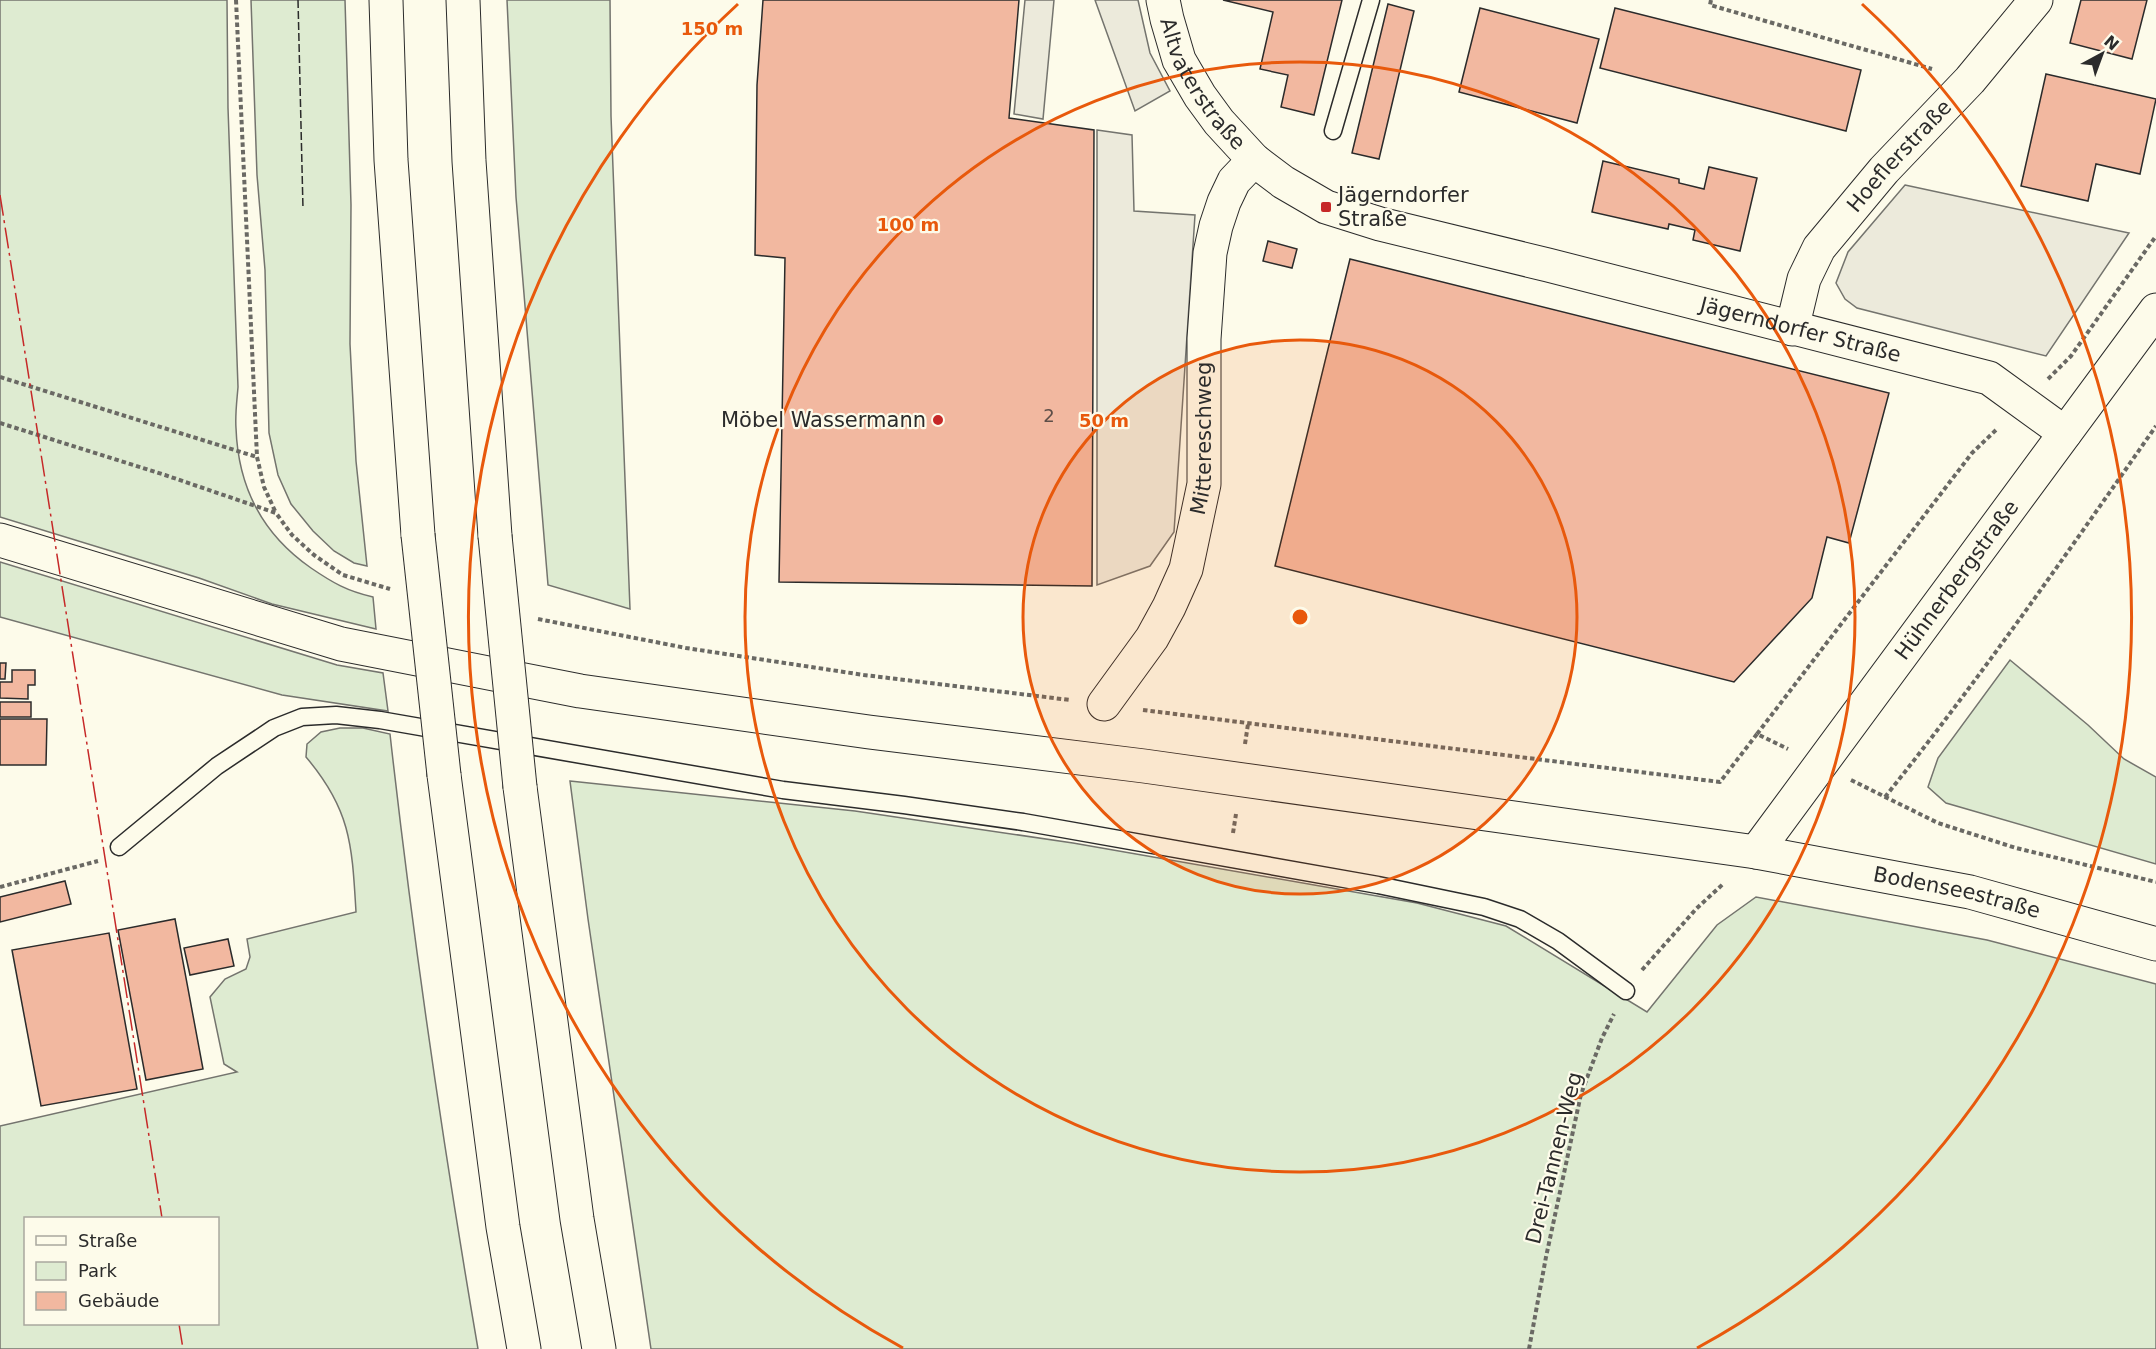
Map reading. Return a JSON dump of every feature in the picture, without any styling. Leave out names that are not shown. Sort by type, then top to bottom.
[{"type":"main road","points":[[386,0],[392,160],[418,535],[444,775],[503,1227],[524,1349]]},
{"type":"main road","points":[[462,0],[469,161],[495,536],[520,787],[576,1208],[599,1349]]},
{"type":"main road","name":"Altvaterstraße","points":[[1163,0],[1179,60],[1200,96],[1219,122],[1254,160]]},
{"type":"main road","name":"Hoeflerstraße","points":[[1792,329],[1804,279],[1820,248],[1884,170],[1970,80],[2036,0]]},
{"type":"main road","name":"Jägerndorfer Straße","points":[[1254,160],[1283,182],[1326,207],[1380,224],[1989,378],[2065,433]]},
{"type":"main road","name":"Mittereschweg","points":[[1104,704],[1152,639],[1186,569],[1204,484],[1203,339],[1210,253],[1224,202],[1234,181],[1254,160]]},
{"type":"main road","name":"Hühnerbergstraße","points":[[1756,852],[2156,310]]},
{"type":"main road","name":"Bodenseestraße","points":[[0,540],[341,644],[580,692],[868,732],[1144,766],[1756,852],[1971,892],[2156,944]]},
{"type":"lane","points":[[1333,131],[1371,0]]},
{"type":"lane","points":[[119,847],[218,766],[274,728],[302,717],[347,716],[783,790],[1023,822],[1378,885],[1484,907],[1520,919],[1558,940],[1626,991]]},
{"type":"path","points":[[236,0],[257,457],[264,487],[276,513],[292,536],[314,555],[343,575],[396,591]]},
{"type":"path","points":[[1711,0],[1710,5],[1970,80]]},
{"type":"path","points":[[2071,357],[2156,236]]},
{"type":"path","points":[[0,377],[257,457]]},
{"type":"path","points":[[0,423],[276,513]]},
{"type":"path","points":[[1885,797],[1926,746],[2037,595],[2156,426]]},
{"type":"path","points":[[535,618],[698,650],[864,675],[1720,782],[1972,453]]},
{"type":"path","points":[[1757,734],[1938,823],[2016,848],[2156,882]]},
{"type":"path","points":[[0,887],[98,861],[119,847]]},
{"type":"path","name":"Drei-Tannen-Weg","points":[[1528,1349],[1566,1157],[1581,1094],[1602,1038],[1626,991],[1654,955],[1696,909],[1756,852]]},
{"type":"green space","points":[[0,0],[227,0],[228,108],[238,387],[236,423],[242,470],[256,507],[266,524],[294,555],[333,582],[373,597],[376,629],[272,604],[199,578],[0,517]]},
{"type":"green space","points":[[251,0],[345,0],[351,205],[350,344],[356,461],[367,566],[354,563],[334,551],[313,531],[291,504],[278,475],[269,433],[265,270],[257,175]]},
{"type":"green space","points":[[507,0],[610,0],[611,116],[630,609],[548,585],[516,197]]},
{"type":"green space","points":[[0,562],[337,665],[383,673],[388,711],[282,695],[0,617]]},
{"type":"green space","points":[[2010,660],[2088,725],[2124,759],[2156,777],[2156,864],[1946,803],[1928,787],[1938,758]]},
{"type":"green space","points":[[340,728],[363,728],[390,734],[430,1042],[478,1349],[0,1349],[0,1126],[237,1072],[224,1064],[210,997],[225,979],[246,969],[250,957],[247,939],[356,912],[353,867],[346,829],[332,794],[306,757],[307,744],[321,732]]},
{"type":"green space","points":[[570,781],[855,811],[1073,843],[1417,903],[1506,926],[1647,1012],[1717,925],[1756,897],[1987,940],[2156,984],[2156,1349],[651,1349]]},
{"type":"shaded area","points":[[1025,0],[1054,0],[1043,119],[1014,114]]},
{"type":"shaded area","points":[[1095,0],[1138,0],[1150,53],[1170,91],[1135,111]]},
{"type":"shaded area","points":[[1097,130],[1132,135],[1134,211],[1195,215],[1174,532],[1150,566],[1097,585]]},
{"type":"shaded area","points":[[1905,185],[2129,233],[2046,356],[1857,308],[1845,299],[1836,283],[1848,252]]},
{"type":"building","name":"Möbel Wassermann","points":[[763,0],[1019,0],[1009,118],[1094,130],[1092,586],[779,582],[785,258],[755,255],[757,85]]},
{"type":"building","points":[[1223,0],[1342,0],[1314,115],[1281,107],[1288,75],[1260,69],[1273,12]]},
{"type":"building","points":[[2081,0],[2147,0],[2132,59],[2070,43]]},
{"type":"building","points":[[1388,4],[1414,11],[1379,159],[1352,153]]},
{"type":"building","points":[[1480,8],[1599,39],[1577,123],[1459,92]]},
{"type":"building","points":[[1615,8],[1861,70],[1846,131],[1600,68]]},
{"type":"building","points":[[2046,74],[2156,99],[2140,174],[2096,164],[2088,201],[2021,186]]},
{"type":"building","points":[[1603,161],[1679,179],[1679,183],[1704,189],[1709,167],[1757,178],[1740,251],[1693,240],[1695,230],[1669,224],[1668,229],[1592,212]]},
{"type":"building","points":[[1268,241],[1297,249],[1292,268],[1263,261]]},
{"type":"building","points":[[1350,259],[1889,393],[1849,543],[1827,537],[1812,598],[1734,682],[1275,566]]},
{"type":"building","points":[[0,663],[6,663],[5,679],[0,679]]},
{"type":"building","points":[[12,670],[35,670],[35,685],[28,685],[28,699],[0,698],[0,682],[12,682]]},
{"type":"building","points":[[0,702],[31,702],[31,717],[0,717]]},
{"type":"building","points":[[0,719],[47,719],[46,765],[0,765]]},
{"type":"building","points":[[65,881],[71,904],[0,922],[0,897]]},
{"type":"building","points":[[175,919],[203,1069],[146,1080],[118,930]]},
{"type":"building","points":[[109,933],[137,1089],[41,1106],[12,950]]},
{"type":"building","points":[[228,939],[234,966],[190,975],[184,948]]},
{"type":"fence","points":[[298,0],[303,209]]},
{"type":"power","points":[[0,195],[162,1217]]},
{"type":"power","points":[[179,1325],[183,1349]]},
{"type":"place","name":"Jägerndorfer Straße","points":[[1326,207]]},
{"type":"place","name":"Möbel Wassermann","points":[[938,420]]}]
